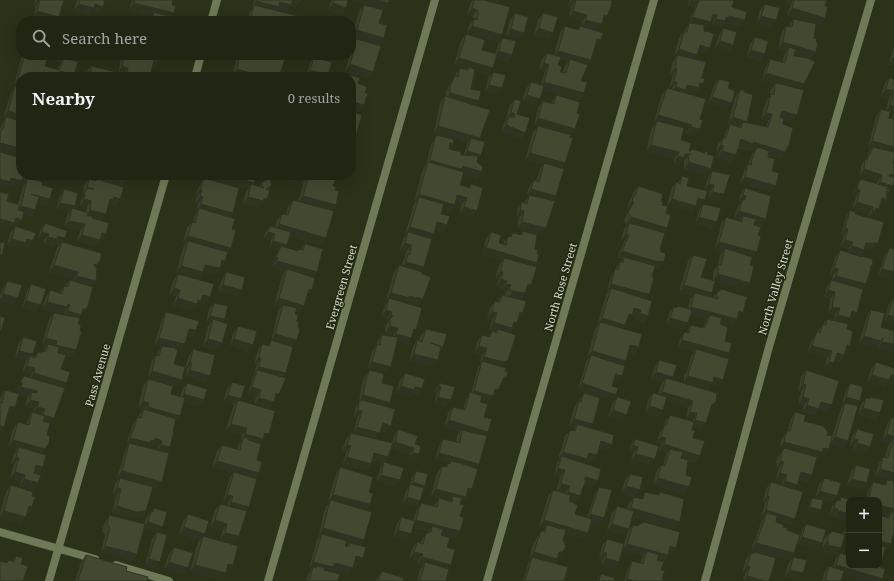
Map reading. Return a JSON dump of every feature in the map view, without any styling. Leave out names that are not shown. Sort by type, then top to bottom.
[{"type":"street","points":[[212,16],[217,0]]},
{"type":"street","name":"Evergreen Street","points":[[268,581],[435,0]]},
{"type":"street","name":"North Rose Street","points":[[487,581],[654,0]]},
{"type":"street","name":"North Valley Street","points":[[705,581],[769,346],[871,0]]},
{"type":"street","points":[[196,72],[200,60]]},
{"type":"street","name":"Pass Avenue","points":[[49,581],[165,180]]},
{"type":"street","points":[[0,532],[169,581]]},
{"type":"building","points":[[40,0],[64,0],[59,16],[37,11]]},
{"type":"building","points":[[80,0],[105,0],[103,7],[95,4],[94,8],[79,4]]},
{"type":"building","points":[[135,0],[173,0],[172,5],[176,6],[174,13],[134,3]]},
{"type":"building","points":[[293,0],[291,5],[280,2],[279,7],[256,1]]},
{"type":"building","points":[[334,0],[348,0],[346,8],[333,3]]},
{"type":"building","points":[[378,0],[389,0],[388,3]]},
{"type":"building","points":[[474,0],[484,0],[510,7],[502,35],[472,26],[474,19],[477,20],[479,13],[477,10],[472,8]]},
{"type":"building","points":[[576,0],[612,0],[611,7],[607,16],[604,15],[602,24],[586,20],[587,15],[573,11]]},
{"type":"building","points":[[697,0],[734,0],[732,7],[747,12],[745,20],[729,16],[729,18],[726,17],[725,21],[716,19],[717,15],[713,14],[711,22],[692,17],[699,1]]},
{"type":"building","points":[[794,0],[827,0],[825,6],[828,7],[825,18],[792,8]]},
{"type":"building","points":[[765,4],[780,8],[776,20],[761,16]]},
{"type":"building","points":[[254,5],[298,16],[251,16]]},
{"type":"building","points":[[364,5],[383,10],[379,23],[387,25],[384,38],[357,30]]},
{"type":"building","points":[[154,12],[168,16],[153,16]]},
{"type":"building","points":[[515,13],[528,17],[524,33],[511,29]]},
{"type":"building","points":[[543,13],[558,17],[553,33],[539,28]]},
{"type":"building","points":[[794,19],[816,24],[814,38],[817,39],[816,42],[818,42],[816,52],[783,42],[786,26],[792,27]]},
{"type":"building","points":[[689,23],[704,25],[704,31],[714,34],[710,48],[700,45],[697,55],[679,49],[684,32],[687,32]]},
{"type":"building","points":[[565,26],[579,30],[580,26],[603,33],[601,40],[597,39],[591,60],[558,51]]},
{"type":"building","points":[[723,28],[737,32],[733,45],[720,41]]},
{"type":"building","points":[[466,34],[485,40],[482,50],[497,54],[493,68],[459,58]]},
{"type":"building","points":[[755,37],[768,41],[765,54],[751,50]]},
{"type":"building","points":[[502,38],[516,41],[512,55],[499,51]]},
{"type":"building","points":[[356,39],[381,46],[373,72],[350,64],[351,60],[356,60]]},
{"type":"building","points":[[789,47],[796,49],[794,56],[808,58],[815,62],[804,84],[766,73],[770,59],[785,63]]},
{"type":"building","points":[[547,53],[561,57],[558,65],[562,67],[560,72],[566,73],[570,59],[588,65],[581,81],[587,82],[584,93],[544,82],[549,65],[544,63]]},
{"type":"building","points":[[678,55],[706,62],[702,78],[705,79],[703,84],[700,83],[699,88],[687,85],[685,90],[676,87],[677,82],[674,81]]},
{"type":"building","points":[[23,60],[47,60],[45,66],[59,70],[63,60],[78,62],[75,72],[20,72]]},
{"type":"building","points":[[124,60],[154,60],[151,72],[127,72],[128,68],[122,66]]},
{"type":"building","points":[[239,60],[284,60],[281,72],[247,72],[237,69]]},
{"type":"building","points":[[313,60],[325,60],[332,62],[329,72],[317,72],[310,70]]},
{"type":"building","points":[[91,66],[116,72],[91,72]]},
{"type":"building","points":[[468,67],[475,69],[471,89],[481,91],[479,101],[450,93],[450,86],[455,76],[458,77],[460,68],[468,70]]},
{"type":"building","points":[[493,72],[506,75],[502,88],[489,85]]},
{"type":"building","points":[[356,77],[360,78],[358,83],[367,87],[365,93],[368,93],[364,105],[356,103]]},
{"type":"building","points":[[889,78],[894,79],[894,91],[886,89]]},
{"type":"building","points":[[719,79],[730,82],[728,88],[735,91],[732,103],[712,97]]},
{"type":"building","points":[[531,82],[544,86],[540,99],[527,95]]},
{"type":"building","points":[[777,83],[804,90],[797,115],[782,111],[780,117],[784,118],[783,124],[793,128],[789,145],[785,152],[754,142],[753,144],[741,139],[736,155],[722,151],[724,146],[721,145],[723,138],[726,138],[730,124],[741,128],[743,122],[768,127],[772,114],[766,113],[771,94],[774,95],[775,84]]},
{"type":"building","points":[[15,86],[16,113],[8,111]]},
{"type":"building","points":[[667,88],[706,99],[700,119],[703,120],[700,129],[691,127],[692,125],[658,115]]},
{"type":"building","points":[[740,90],[744,90],[744,92],[753,95],[747,122],[733,117]]},
{"type":"building","points":[[894,92],[894,106],[890,105]]},
{"type":"building","points":[[556,95],[580,102],[577,113],[580,114],[575,129],[538,118],[543,101],[554,104]]},
{"type":"building","points":[[445,96],[490,110],[480,138],[438,126]]},
{"type":"building","points":[[515,99],[521,101],[517,114],[530,118],[525,133],[506,125],[509,116],[514,118],[515,114],[511,112]]},
{"type":"building","points":[[881,109],[890,112],[889,118],[894,119],[894,147],[872,141]]},
{"type":"building","points":[[356,113],[362,115],[356,136]]},
{"type":"building","points":[[6,117],[16,120],[16,147],[0,143],[1,130],[3,129]]},
{"type":"building","points":[[658,121],[684,128],[681,140],[691,143],[689,151],[692,149],[705,153],[705,151],[708,152],[707,154],[714,156],[711,169],[689,162],[688,155],[691,154],[685,154],[684,158],[678,156],[679,152],[651,145],[656,123]]},
{"type":"building","points":[[538,126],[571,135],[570,137],[573,138],[565,163],[530,153]]},
{"type":"building","points":[[437,135],[454,140],[453,144],[450,143],[449,149],[461,152],[461,155],[478,156],[477,162],[483,167],[482,172],[463,166],[462,169],[457,168],[430,160]]},
{"type":"building","points":[[471,138],[485,142],[481,155],[467,151]]},
{"type":"building","points":[[757,147],[769,151],[768,157],[775,159],[772,171],[779,173],[776,186],[745,177],[748,164],[752,165],[751,162]]},
{"type":"building","points":[[873,147],[894,152],[894,175],[890,174],[889,176],[894,177],[893,186],[880,182],[882,175],[864,169],[865,159],[867,160]]},
{"type":"building","points":[[0,152],[16,157],[16,179],[11,178],[10,182],[0,179]]},
{"type":"building","points":[[428,162],[464,172],[460,185],[470,188],[471,184],[483,188],[477,211],[464,207],[467,198],[457,195],[455,205],[419,194]]},
{"type":"building","points":[[544,163],[564,169],[556,196],[531,189],[534,180],[539,182]]},
{"type":"building","points":[[712,171],[730,175],[724,194],[713,192],[714,185],[709,184]]},
{"type":"building","points":[[682,176],[689,178],[687,186],[707,191],[705,200],[698,198],[696,206],[672,199],[676,182],[680,184]]},
{"type":"building","points":[[861,179],[888,187],[887,189],[890,190],[889,192],[886,191],[887,199],[882,198],[879,209],[876,208],[875,211],[873,210],[873,207],[857,202],[860,190],[857,189],[857,186]]},
{"type":"building","points":[[27,180],[43,182],[42,185],[53,188],[50,199],[31,194],[39,197],[35,210],[21,206]]},
{"type":"building","points":[[89,180],[100,180],[123,187],[123,191],[120,199],[114,197],[113,200],[110,199],[106,214],[90,210],[91,201],[84,199],[84,194],[87,188],[94,189],[87,187]]},
{"type":"building","points":[[203,180],[211,180],[239,188],[233,213],[201,204],[203,197],[200,196],[202,190],[200,190]]},
{"type":"building","points":[[244,180],[255,180],[254,183]]},
{"type":"building","points":[[270,180],[272,185],[266,189],[270,190],[267,199],[264,198],[263,201],[248,197],[251,184],[264,188],[261,183]]},
{"type":"building","points":[[308,180],[335,180],[333,186],[336,187],[335,190],[339,191],[336,205],[303,196]]},
{"type":"building","points":[[638,186],[663,194],[661,202],[663,202],[662,205],[668,206],[666,213],[671,215],[667,228],[631,217],[628,213],[634,202],[632,201]]},
{"type":"building","points":[[745,188],[771,196],[766,219],[739,211],[742,200],[745,200],[746,196],[743,195]]},
{"type":"building","points":[[64,189],[78,193],[75,206],[60,203]]},
{"type":"building","points":[[0,192],[9,194],[7,201],[19,205],[18,210],[24,212],[22,220],[16,218],[14,223],[0,219]]},
{"type":"building","points":[[529,195],[555,201],[546,228],[522,222],[524,211],[520,210],[522,202],[527,204]]},
{"type":"building","points":[[419,197],[444,204],[441,214],[450,216],[447,225],[437,222],[434,234],[410,227]]},
{"type":"building","points":[[293,200],[334,211],[326,238],[279,224],[282,214],[288,215]]},
{"type":"building","points":[[703,204],[721,208],[717,222],[699,217]]},
{"type":"building","points":[[72,208],[88,213],[87,216],[92,216],[92,218],[109,223],[106,234],[102,233],[100,240],[82,235],[85,224],[69,221]]},
{"type":"building","points":[[199,208],[235,219],[232,229],[236,230],[231,248],[188,236],[192,222],[195,223]]},
{"type":"building","points":[[850,210],[855,212],[855,214],[884,222],[878,243],[866,243],[864,250],[852,246],[853,242],[845,240],[848,229],[845,228]]},
{"type":"building","points":[[743,216],[756,219],[754,225],[761,227],[758,235],[761,236],[757,252],[719,242],[726,217],[742,222]]},
{"type":"building","points":[[45,223],[67,231],[65,238],[58,236],[57,239],[48,237],[49,234],[42,232]]},
{"type":"building","points":[[629,223],[665,233],[660,249],[661,252],[666,253],[664,262],[658,262],[622,251],[629,235],[626,234]]},
{"type":"building","points":[[15,226],[36,233],[33,241],[27,239],[26,243],[12,239]]},
{"type":"building","points":[[270,226],[291,232],[287,245],[273,241],[275,234],[268,232]]},
{"type":"building","points":[[523,231],[537,235],[535,249],[538,250],[537,253],[539,254],[537,263],[484,247],[487,246],[491,232],[501,235],[499,243],[506,245],[508,236],[511,237],[513,233],[522,235]]},
{"type":"building","points":[[408,232],[432,239],[424,267],[406,262],[408,254],[410,255],[411,245],[405,243]]},
{"type":"building","points":[[188,241],[228,252],[225,261],[222,260],[220,268],[205,265],[203,272],[181,266]]},
{"type":"building","points":[[0,242],[5,243],[2,255],[0,254]]},
{"type":"building","points":[[62,242],[101,253],[101,258],[97,265],[94,264],[97,268],[96,281],[77,276],[78,272],[54,265]]},
{"type":"building","points":[[305,244],[323,249],[317,272],[277,261],[278,258],[276,257],[281,246],[298,251],[298,249],[303,250]]},
{"type":"building","points":[[725,248],[752,257],[750,265],[754,266],[750,283],[718,274],[718,264],[721,265]]},
{"type":"building","points":[[889,248],[894,249],[894,272],[882,269]]},
{"type":"building","points":[[840,250],[872,259],[873,262],[871,267],[870,266],[871,268],[866,284],[836,276],[838,269],[834,268]]},
{"type":"building","points":[[693,255],[707,259],[701,277],[715,281],[712,293],[684,285]]},
{"type":"building","points":[[624,257],[655,266],[650,293],[648,294],[611,284],[615,269],[618,270],[620,262],[623,263]]},
{"type":"building","points":[[504,258],[537,267],[531,285],[528,284],[525,293],[509,289],[511,285],[506,284],[507,281],[501,279],[503,272],[501,269]]},
{"type":"building","points":[[399,265],[422,272],[422,274],[431,277],[423,299],[409,296],[409,298],[391,293]]},
{"type":"building","points":[[287,269],[315,278],[312,290],[309,289],[304,306],[279,298]]},
{"type":"building","points":[[226,272],[245,277],[242,290],[223,285]]},
{"type":"building","points":[[178,274],[214,284],[210,297],[203,295],[201,301],[198,300],[197,304],[178,298],[180,290],[174,288]]},
{"type":"building","points":[[70,280],[93,287],[88,306],[86,309],[83,309],[81,315],[68,311],[70,305],[68,304],[67,307],[47,302],[50,290],[62,294],[64,286],[68,287]]},
{"type":"building","points":[[831,280],[863,289],[857,313],[852,311],[850,318],[838,315],[840,308],[832,307],[835,292],[828,290]]},
{"type":"building","points":[[7,281],[22,285],[18,298],[3,294]]},
{"type":"building","points":[[31,284],[46,289],[41,305],[26,301]]},
{"type":"building","points":[[611,288],[652,301],[648,316],[640,313],[641,310],[634,308],[632,315],[629,314],[625,325],[602,318]]},
{"type":"building","points":[[721,289],[747,297],[743,313],[739,311],[737,319],[691,307],[695,293],[718,299],[719,297],[716,296],[718,291]]},
{"type":"building","points":[[502,295],[526,301],[523,313],[520,312],[517,323],[514,322],[512,328],[494,323],[497,313],[492,312],[495,301],[500,302]]},
{"type":"building","points":[[389,298],[422,308],[416,330],[414,329],[411,338],[396,334],[398,328],[390,326],[390,319],[393,316],[391,315],[392,312],[386,310]]},
{"type":"building","points":[[894,298],[894,317],[888,315]]},
{"type":"building","points":[[214,303],[228,306],[225,319],[210,316]]},
{"type":"building","points":[[283,305],[297,308],[295,314],[298,315],[298,328],[300,329],[297,340],[275,334]]},
{"type":"building","points":[[678,306],[692,310],[688,323],[670,318],[674,307],[677,308]]},
{"type":"building","points":[[871,310],[885,313],[881,327],[894,331],[894,344],[882,342],[883,338],[881,341],[864,336]]},
{"type":"building","points":[[166,312],[199,321],[196,330],[189,329],[185,344],[159,338]]},
{"type":"building","points":[[54,313],[80,318],[78,324],[81,325],[80,331],[82,331],[76,350],[56,345],[57,341],[46,338]]},
{"type":"building","points":[[710,315],[722,318],[720,324],[728,327],[725,341],[732,343],[729,353],[682,340],[684,332],[689,333],[691,325],[702,328],[705,327]]},
{"type":"building","points":[[0,316],[5,318],[1,331],[0,330]]},
{"type":"building","points":[[213,319],[228,324],[222,343],[208,339]]},
{"type":"building","points":[[827,319],[848,324],[847,329],[853,331],[850,346],[847,345],[844,355],[837,353],[834,363],[829,362],[832,351],[812,346],[817,331],[820,333],[823,324],[826,325]]},
{"type":"building","points":[[600,322],[642,334],[639,347],[630,345],[626,361],[592,351]]},
{"type":"building","points":[[238,326],[257,331],[253,345],[234,339]]},
{"type":"building","points":[[426,329],[447,334],[443,347],[431,343],[441,347],[438,360],[414,354],[417,340],[422,342]]},
{"type":"building","points":[[498,329],[516,335],[508,360],[504,362],[484,357],[487,348],[479,346],[482,335],[490,337],[492,331],[497,333]]},
{"type":"building","points":[[382,335],[398,337],[391,367],[372,362],[377,344],[380,345]]},
{"type":"building","points":[[23,337],[37,341],[33,354],[19,351]]},
{"type":"building","points":[[271,340],[293,347],[286,373],[259,367],[261,358],[259,357],[262,344],[270,346]]},
{"type":"building","points":[[48,344],[59,347],[58,353],[66,355],[61,369],[70,372],[67,383],[34,373],[35,368],[27,366],[30,356],[36,358],[37,353],[46,351]]},
{"type":"building","points":[[162,346],[176,348],[175,349],[178,350],[174,364],[185,367],[182,380],[152,371],[156,355],[159,356]]},
{"type":"building","points":[[193,349],[215,355],[210,376],[190,370]]},
{"type":"building","points":[[696,349],[729,359],[723,380],[714,377],[713,383],[688,376]]},
{"type":"building","points":[[591,355],[625,366],[622,376],[616,374],[612,386],[618,388],[616,395],[582,383]]},
{"type":"building","points":[[659,360],[677,365],[673,377],[656,372]]},
{"type":"building","points":[[482,361],[506,368],[505,372],[507,371],[508,373],[507,377],[504,377],[498,390],[495,389],[493,396],[474,391]]},
{"type":"building","points":[[876,362],[894,368],[894,376],[891,375],[889,380],[872,375]]},
{"type":"building","points":[[257,370],[286,378],[279,394],[276,393],[274,402],[259,398],[261,390],[252,387]]},
{"type":"building","points":[[370,370],[384,374],[382,383],[394,386],[390,403],[363,395],[367,376]]},
{"type":"building","points":[[806,370],[839,381],[832,405],[821,402],[819,409],[807,405],[809,399],[803,397],[806,385],[803,384]]},
{"type":"building","points":[[405,373],[425,379],[422,388],[415,387],[414,390],[401,386]]},
{"type":"building","points":[[24,376],[65,388],[54,418],[43,415],[45,409],[37,407],[39,402],[30,400],[32,392],[36,393],[37,391],[21,387],[22,383],[20,382]]},
{"type":"building","points":[[666,378],[717,393],[716,401],[712,404],[706,423],[695,420],[697,413],[690,412],[693,401],[662,392]]},
{"type":"building","points":[[148,379],[173,386],[171,394],[185,398],[180,416],[148,407],[149,403],[143,401]]},
{"type":"building","points":[[232,382],[245,386],[241,399],[228,395]]},
{"type":"building","points":[[187,383],[207,389],[204,400],[184,394]]},
{"type":"building","points":[[440,383],[455,387],[451,400],[438,397],[441,387],[439,386]]},
{"type":"building","points":[[850,383],[863,387],[860,401],[846,397]]},
{"type":"building","points":[[5,390],[19,394],[15,407],[10,406],[4,427],[0,426],[0,402],[2,403]]},
{"type":"building","points":[[470,392],[482,396],[480,402],[488,404],[484,417],[492,419],[488,432],[449,420],[453,407],[465,410]]},
{"type":"building","points":[[584,393],[600,398],[593,424],[574,419],[579,401],[581,402]]},
{"type":"building","points":[[653,393],[667,397],[663,410],[649,406]]},
{"type":"building","points":[[617,397],[631,401],[627,415],[613,410]]},
{"type":"building","points":[[870,397],[884,400],[880,413],[863,408],[866,398],[870,399]]},
{"type":"building","points":[[238,400],[275,411],[270,431],[268,434],[265,433],[263,439],[245,434],[247,428],[231,424]]},
{"type":"building","points":[[362,400],[395,409],[391,426],[383,423],[380,433],[357,427],[362,411],[358,410],[359,402]]},
{"type":"building","points":[[845,403],[858,406],[848,441],[835,437]]},
{"type":"building","points":[[144,409],[176,419],[170,447],[161,445],[162,441],[155,438],[154,441],[151,440],[150,443],[130,438],[138,417],[141,418]]},
{"type":"building","points":[[32,412],[45,416],[43,421],[50,423],[47,435],[50,436],[49,443],[45,449],[13,440],[18,422],[29,425]]},
{"type":"building","points":[[795,412],[806,415],[804,421],[823,426],[828,432],[827,435],[832,436],[829,449],[823,448],[822,452],[784,442],[788,430],[790,431]]},
{"type":"building","points":[[670,415],[694,422],[692,430],[695,431],[693,438],[705,441],[700,456],[664,444],[666,438],[661,437],[664,425],[666,426]]},
{"type":"building","points":[[891,418],[894,418],[894,437],[887,434]]},
{"type":"building","points":[[577,425],[614,435],[612,445],[601,441],[597,455],[589,453],[587,459],[563,452],[570,430],[575,431]]},
{"type":"building","points":[[398,429],[418,436],[415,444],[421,446],[419,454],[413,453],[414,448],[395,442]]},
{"type":"building","points":[[857,429],[874,434],[870,447],[857,443],[858,440],[854,439]]},
{"type":"building","points":[[462,430],[487,436],[479,464],[439,453],[443,439],[460,443]]},
{"type":"building","points":[[351,433],[393,443],[388,457],[374,453],[371,464],[347,457],[351,446],[347,445]]},
{"type":"building","points":[[243,438],[249,438],[248,440],[261,444],[257,460],[262,462],[259,473],[217,461],[222,445],[240,450]]},
{"type":"building","points":[[635,439],[659,446],[655,459],[636,454],[638,447],[633,445]]},
{"type":"building","points":[[893,440],[894,473],[880,469],[883,457],[888,458]]},
{"type":"building","points":[[129,443],[169,453],[162,482],[122,471]]},
{"type":"building","points":[[19,447],[46,455],[43,467],[36,465],[34,473],[41,475],[38,483],[24,479],[25,475],[15,472],[19,458],[16,457]]},
{"type":"building","points":[[784,448],[817,457],[812,475],[801,472],[797,485],[785,481],[787,475],[780,473],[784,462],[781,461],[781,454]]},
{"type":"building","points":[[670,449],[683,452],[681,458],[688,460],[686,475],[692,477],[689,487],[658,478],[661,465],[665,466]]},
{"type":"building","points":[[562,456],[601,469],[598,481],[586,477],[580,496],[568,492],[570,486],[562,484],[561,482],[565,470],[558,468]]},
{"type":"building","points":[[451,461],[478,469],[472,489],[468,488],[466,497],[436,489],[442,466],[447,467],[448,463],[450,464]]},
{"type":"building","points":[[384,462],[404,468],[400,480],[381,475]]},
{"type":"building","points":[[856,465],[870,469],[867,483],[852,479]]},
{"type":"building","points":[[340,467],[373,477],[369,492],[373,494],[370,504],[333,495]]},
{"type":"building","points":[[416,471],[428,474],[425,486],[413,482]]},
{"type":"building","points":[[234,472],[257,479],[249,507],[231,502],[233,496],[227,495]]},
{"type":"building","points":[[630,474],[643,477],[640,490],[626,486]]},
{"type":"building","points":[[120,478],[153,487],[146,511],[136,512],[117,506],[121,489],[117,488]]},
{"type":"building","points":[[824,478],[841,483],[837,496],[820,491]]},
{"type":"building","points":[[887,480],[894,481],[894,509],[882,506],[882,497],[869,497],[873,482],[886,485]]},
{"type":"building","points":[[771,482],[803,492],[795,519],[766,510],[769,496],[767,496]]},
{"type":"building","points":[[410,484],[424,488],[420,501],[407,497]]},
{"type":"building","points":[[11,485],[33,492],[32,496],[35,497],[32,507],[29,506],[26,517],[4,511]]},
{"type":"building","points":[[599,487],[612,490],[604,518],[590,514]]},
{"type":"building","points":[[553,490],[571,495],[569,501],[578,505],[575,514],[592,519],[588,533],[544,520]]},
{"type":"building","points":[[645,492],[659,495],[660,492],[684,499],[680,522],[631,508],[634,497],[643,499]]},
{"type":"building","points":[[453,496],[462,498],[460,504],[464,505],[460,516],[464,518],[460,531],[416,520],[421,503],[437,507],[439,498],[452,502]]},
{"type":"building","points":[[841,497],[846,498],[846,513],[834,508],[837,500],[840,501]]},
{"type":"building","points":[[812,498],[823,500],[821,510],[810,507]]},
{"type":"building","points":[[331,500],[372,512],[364,540],[323,528]]},
{"type":"building","points":[[220,504],[247,511],[239,536],[225,533],[227,524],[215,520]]},
{"type":"building","points":[[617,506],[634,511],[629,529],[612,524]]},
{"type":"building","points":[[154,508],[167,512],[163,527],[148,522]]},
{"type":"building","points":[[891,512],[894,512],[894,532],[891,544],[882,542],[882,516],[889,518]]},
{"type":"building","points":[[767,513],[777,516],[776,522],[784,525],[783,527],[788,528],[787,530],[800,535],[794,553],[756,543]]},
{"type":"building","points":[[188,514],[209,521],[205,534],[184,527]]},
{"type":"building","points":[[109,515],[145,524],[137,554],[105,546],[110,528],[107,524]]},
{"type":"building","points":[[401,517],[415,521],[411,534],[398,530]]},
{"type":"building","points":[[644,522],[680,532],[676,548],[670,546],[668,555],[627,544],[633,525],[637,526]]},
{"type":"building","points":[[806,524],[826,530],[822,543],[802,537]]},
{"type":"building","points":[[547,525],[562,528],[566,531],[563,540],[566,546],[563,552],[559,552],[557,559],[534,552],[541,531],[545,532]]},
{"type":"building","points":[[432,526],[443,529],[441,535],[450,538],[447,547],[455,550],[451,565],[422,557],[423,554],[414,552],[417,542],[423,544],[426,534],[431,532]]},
{"type":"building","points":[[832,531],[845,535],[841,548],[828,545],[829,542],[827,542],[829,533]]},
{"type":"building","points":[[157,532],[167,535],[160,562],[149,559]]},
{"type":"building","points":[[322,534],[347,541],[345,546],[349,547],[350,543],[366,547],[363,558],[356,556],[353,568],[335,563],[333,567],[313,562]]},
{"type":"building","points":[[203,536],[238,546],[233,565],[228,564],[226,573],[195,565]]},
{"type":"building","points":[[607,539],[624,544],[619,562],[606,558],[607,553],[603,552]]},
{"type":"building","points":[[882,546],[886,547],[882,560]]},
{"type":"building","points":[[174,547],[193,553],[188,568],[169,562]]},
{"type":"building","points":[[647,551],[659,555],[657,560],[664,562],[661,570],[665,571],[662,579],[664,579],[663,581],[636,581],[627,579],[632,561],[643,564]]},
{"type":"building","points":[[754,552],[776,558],[769,581],[747,576],[750,567],[747,566],[751,553],[754,554]]},
{"type":"building","points":[[840,553],[846,555],[846,568],[836,565]]},
{"type":"building","points":[[86,555],[127,567],[126,571],[148,577],[147,581],[78,581]]},
{"type":"building","points":[[16,556],[23,558],[21,564],[28,566],[23,581],[0,581],[0,561],[7,563],[8,560],[14,562]]},
{"type":"building","points":[[532,557],[568,567],[564,581],[525,581]]},
{"type":"building","points":[[793,557],[807,560],[803,573],[790,570]]},
{"type":"building","points":[[425,562],[449,569],[446,581],[420,581]]},
{"type":"building","points":[[317,566],[325,568],[324,570],[340,574],[338,581],[309,581],[313,567],[316,568]]},
{"type":"building","points":[[829,566],[844,571],[841,581],[825,580]]},
{"type":"building","points":[[882,568],[885,569],[883,579],[849,569]]},
{"type":"building","points":[[382,571],[404,578],[403,581],[378,581]]},
{"type":"building","points":[[601,574],[615,578],[614,581],[599,581]]}]
